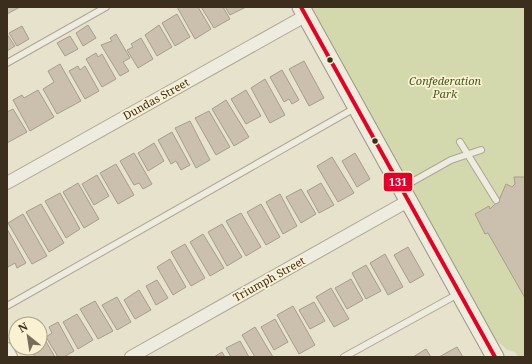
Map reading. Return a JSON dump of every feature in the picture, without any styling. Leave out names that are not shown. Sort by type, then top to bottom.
[{"type":"street","points":[[303,11],[495,357]]},
{"type":"street","name":"Dundas Street","points":[[7,183],[303,11]]},
{"type":"street","name":"Triumph Street","points":[[131,357],[404,194]]},
{"type":"street","points":[[7,349],[11,357]]},
{"type":"lane","points":[[7,63],[106,7]]},
{"type":"lane","points":[[7,306],[356,107]]},
{"type":"lane","points":[[460,142],[496,200]]},
{"type":"lane","points":[[404,194],[451,160],[481,150]]},
{"type":"lane","points":[[344,357],[460,293]]},
{"type":"green space","name":"Confederation Park","points":[[310,7],[525,7],[525,357],[518,357],[515,352],[508,350],[494,339]]},
{"type":"building","points":[[7,7],[20,7],[7,14]]},
{"type":"building","points":[[177,7],[198,7],[211,29],[195,39]]},
{"type":"building","points":[[201,7],[223,7],[230,19],[214,28]]},
{"type":"building","points":[[225,7],[246,7],[230,15]]},
{"type":"building","points":[[177,14],[190,37],[175,46],[162,23]]},
{"type":"building","points":[[88,25],[96,38],[83,46],[76,33]]},
{"type":"building","points":[[159,25],[172,47],[157,56],[145,35]]},
{"type":"building","points":[[22,26],[29,39],[17,46],[9,33]]},
{"type":"building","points":[[7,34],[15,46],[7,51]]},
{"type":"building","points":[[116,34],[130,58],[123,62],[129,71],[120,76],[101,45],[112,41],[110,38]]},
{"type":"building","points":[[70,36],[78,49],[65,56],[57,43]]},
{"type":"building","points":[[141,38],[153,59],[138,68],[127,50],[133,47],[131,44]]},
{"type":"building","points":[[96,53],[98,57],[102,54],[116,79],[102,87],[86,59]]},
{"type":"building","points":[[304,61],[324,98],[309,106],[289,69]]},
{"type":"building","points":[[60,64],[81,101],[57,114],[43,89],[54,82],[48,71]]},
{"type":"building","points":[[78,66],[80,70],[85,66],[99,91],[85,99],[69,71]]},
{"type":"building","points":[[282,70],[299,100],[292,104],[289,99],[284,102],[270,77]]},
{"type":"building","points":[[265,79],[285,115],[270,123],[251,88]]},
{"type":"building","points":[[38,90],[54,117],[30,131],[13,100],[22,95],[24,98]]},
{"type":"building","points":[[246,90],[261,116],[246,124],[231,99]]},
{"type":"building","points":[[226,100],[249,137],[234,146],[212,109]]},
{"type":"building","points":[[13,109],[27,132],[7,143],[7,112]]},
{"type":"building","points":[[209,111],[230,147],[216,155],[195,118]]},
{"type":"building","points":[[190,121],[210,160],[196,168],[175,128]]},
{"type":"building","points":[[172,132],[190,165],[181,170],[176,161],[171,164],[158,140]]},
{"type":"building","points":[[154,143],[164,161],[148,171],[138,153]]},
{"type":"building","points":[[134,153],[152,184],[143,189],[139,183],[134,185],[120,161]]},
{"type":"building","points":[[355,153],[370,179],[357,187],[342,161]]},
{"type":"building","points":[[332,157],[354,193],[338,202],[317,166]]},
{"type":"building","points":[[116,164],[134,195],[118,204],[100,173]]},
{"type":"building","points":[[97,175],[109,196],[94,205],[82,184]]},
{"type":"building","points":[[514,177],[525,177],[525,298],[488,233],[485,234],[475,214],[489,206],[490,209],[499,200],[506,184],[512,187],[515,184]]},
{"type":"building","points":[[78,183],[99,219],[84,228],[63,192]]},
{"type":"building","points":[[321,183],[334,205],[319,213],[307,191]]},
{"type":"building","points":[[301,189],[316,214],[301,223],[286,197]]},
{"type":"building","points":[[60,193],[80,229],[66,238],[45,201]]},
{"type":"building","points":[[280,194],[297,226],[283,234],[266,202]]},
{"type":"building","points":[[41,204],[64,243],[49,252],[26,212]]},
{"type":"building","points":[[261,204],[280,237],[266,245],[247,212]]},
{"type":"building","points":[[241,213],[261,247],[246,256],[226,221]]},
{"type":"building","points":[[23,214],[47,256],[32,264],[8,223]]},
{"type":"building","points":[[222,224],[242,257],[227,266],[208,232]]},
{"type":"building","points":[[7,229],[26,263],[17,268],[15,263],[8,267],[7,265]]},
{"type":"building","points":[[203,234],[224,268],[210,276],[190,242]]},
{"type":"building","points":[[185,244],[205,278],[191,286],[171,252]]},
{"type":"building","points":[[408,247],[424,275],[410,283],[394,255]]},
{"type":"building","points":[[385,254],[403,287],[388,295],[370,263]]},
{"type":"building","points":[[170,259],[186,287],[173,295],[157,267]]},
{"type":"building","points":[[366,265],[381,291],[366,299],[352,273]]},
{"type":"building","points":[[351,279],[363,300],[347,309],[335,288]]},
{"type":"building","points":[[157,280],[168,298],[156,305],[146,286]]},
{"type":"building","points":[[331,288],[349,319],[334,327],[316,297]]},
{"type":"building","points":[[139,290],[151,310],[135,319],[124,300]]},
{"type":"building","points":[[117,297],[131,322],[117,330],[102,305]]},
{"type":"building","points":[[95,301],[113,331],[98,339],[80,309]]},
{"type":"building","points":[[314,302],[325,321],[310,329],[299,310]]},
{"type":"building","points":[[293,306],[315,345],[299,354],[277,315]]},
{"type":"building","points":[[77,314],[93,340],[78,349],[63,322]]},
{"type":"building","points":[[275,319],[288,342],[274,350],[261,327]]},
{"type":"building","points":[[58,322],[74,351],[64,357],[58,357],[48,340],[48,336],[52,333],[49,327]]},
{"type":"building","points":[[255,327],[273,357],[255,357],[242,335]]},
{"type":"building","points":[[240,341],[249,357],[231,357],[226,348]]},
{"type":"building","points":[[48,345],[55,357],[35,357],[48,356]]},
{"type":"building","points":[[457,347],[463,357],[439,357]]},
{"type":"building","points":[[426,349],[431,357],[413,357]]},
{"type":"building","points":[[222,352],[225,357],[214,357]]},
{"type":"transit line","name":"131","points":[[301,7],[495,357]]}]
